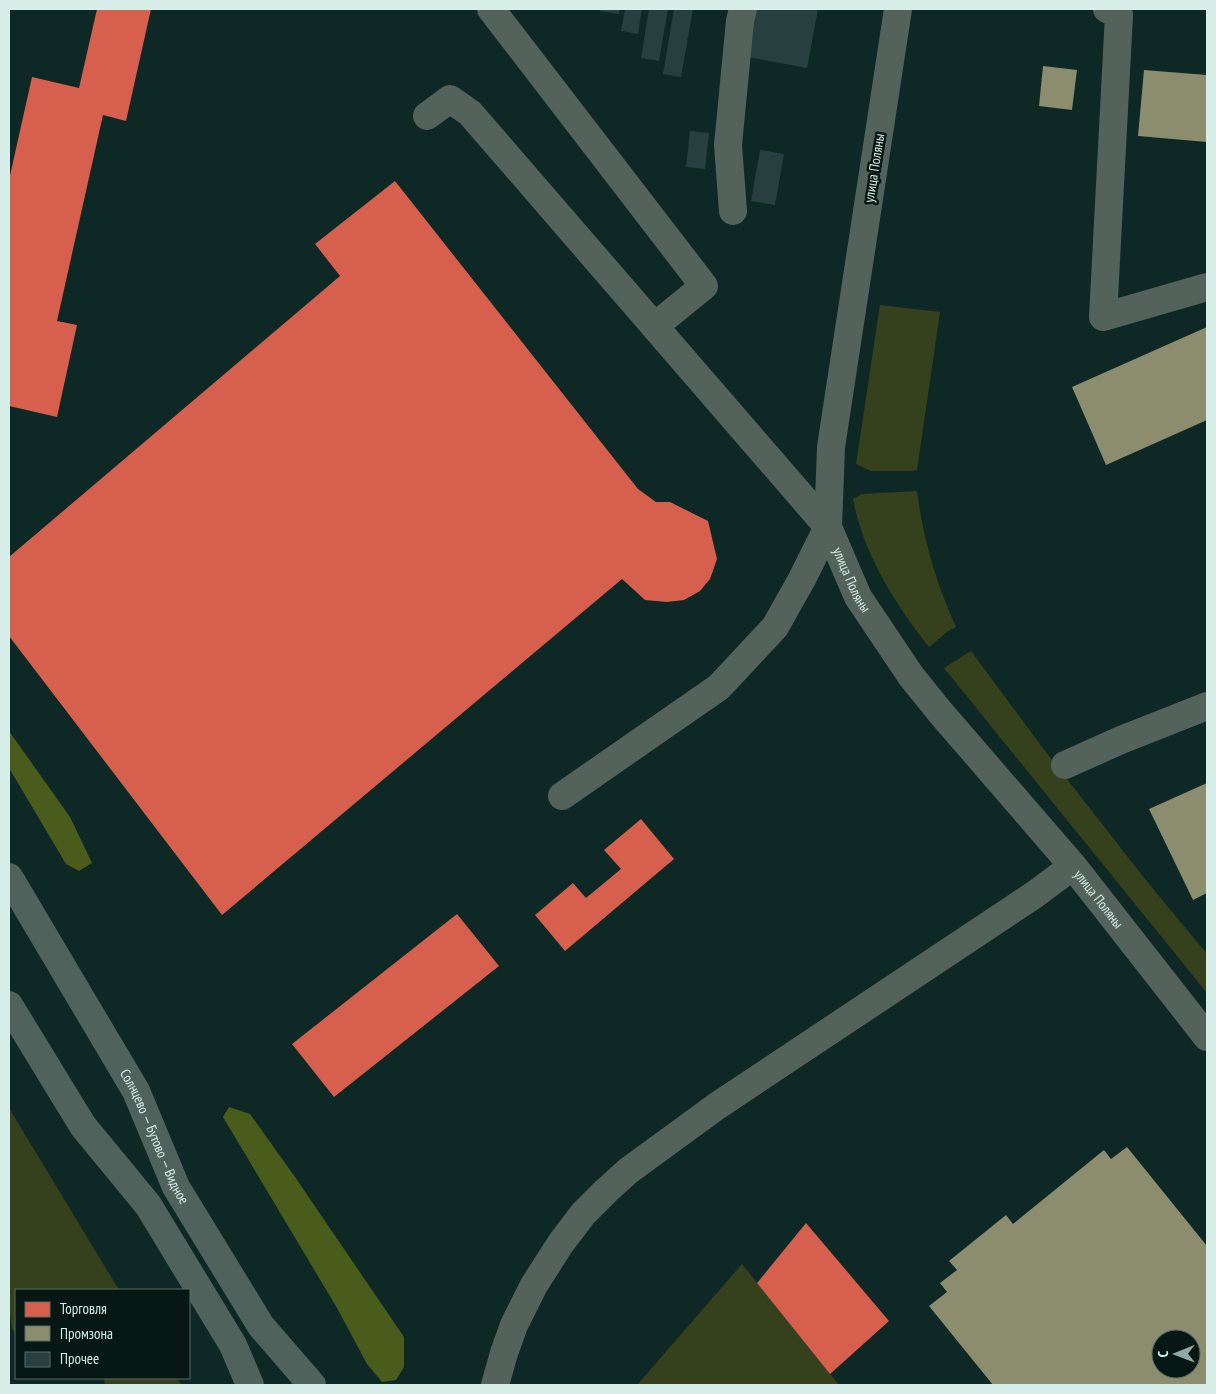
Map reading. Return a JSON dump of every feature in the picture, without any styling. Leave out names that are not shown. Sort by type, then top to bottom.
[{"type":"main road","name":"Солнцево — Бутово — Видное","points":[[9,877],[136,1091],[176,1186],[261,1326],[312,1385]]},
{"type":"main road","points":[[9,1005],[83,1126],[148,1205],[233,1345],[250,1385]]},
{"type":"street","points":[[491,9],[704,286],[655,326]]},
{"type":"street","points":[[733,211],[728,145],[740,21],[743,9]]},
{"type":"street","name":"улица Поляны","points":[[898,9],[832,447],[828,527],[858,597],[891,647],[940,712],[1073,866],[1207,1037]]},
{"type":"street","points":[[1107,9],[1119,15],[1103,317],[1207,288]]},
{"type":"street","points":[[427,116],[450,99],[470,113],[828,527],[802,579],[775,626],[719,687],[562,796]]},
{"type":"street","points":[[1065,765],[1121,740],[1207,706]]},
{"type":"street","points":[[495,1385],[514,1325],[544,1267],[584,1214],[628,1170],[718,1106],[1034,896],[1073,866]]},
{"type":"green space","points":[[880,305],[940,312],[917,470],[871,471],[856,464]]},
{"type":"green space","points":[[917,491],[931,560],[942,594],[956,627],[948,631],[929,647],[893,596],[872,558],[864,539],[853,499],[862,494]]},
{"type":"green space","points":[[971,651],[1045,751],[1145,879],[1207,954],[1207,993],[944,668]]},
{"type":"green space","points":[[9,731],[70,817],[92,863],[79,871],[66,864],[9,768]]},
{"type":"green space","points":[[229,1107],[250,1114],[404,1337],[404,1367],[396,1380],[382,1382],[367,1364],[337,1308],[223,1117]]},
{"type":"green space","points":[[9,1108],[118,1289],[15,1289],[15,1332],[12,1329],[9,1309]]},
{"type":"green space","points":[[742,1264],[839,1385],[637,1385]]},
{"type":"green space","points":[[104,1379],[177,1379],[182,1385],[105,1385]]},
{"type":"building: Торговля","points":[[97,9],[151,9],[126,121],[103,115],[57,321],[77,325],[57,417],[9,406],[9,180],[32,77],[79,88]]},
{"type":"building: Торговля","points":[[395,181],[638,489],[656,502],[670,502],[708,521],[717,559],[710,579],[700,591],[684,600],[667,602],[645,600],[622,579],[222,915],[9,636],[9,557],[340,276],[315,244]]},
{"type":"building: Торговля","points":[[641,819],[674,859],[565,951],[535,915],[573,883],[586,898],[621,869],[604,850]]},
{"type":"building: Торговля","points":[[457,914],[499,966],[334,1097],[292,1044]]},
{"type":"building: Торговля","points":[[806,1223],[889,1321],[830,1374],[757,1283]]},
{"type":"building: Промзона","points":[[1043,66],[1077,70],[1072,110],[1039,106]]},
{"type":"building: Промзона","points":[[1144,70],[1207,75],[1207,142],[1138,136]]},
{"type":"building: Промзона","points":[[1207,327],[1207,420],[1106,465],[1072,387]]},
{"type":"building: Промзона","points":[[1207,783],[1207,893],[1193,900],[1149,809]]},
{"type":"building: Промзона","points":[[1127,1147],[1207,1246],[1207,1385],[993,1385],[929,1306],[947,1292],[940,1283],[957,1270],[949,1261],[1006,1215],[1013,1224],[1104,1150],[1111,1159]]},
{"type":"building: Прочее","points":[[601,9],[620,9],[619,14],[600,11]]},
{"type":"building: Прочее","points":[[625,9],[642,9],[638,34],[621,31]]},
{"type":"building: Прочее","points":[[649,9],[668,9],[659,61],[641,58]]},
{"type":"building: Прочее","points":[[674,9],[693,9],[681,77],[663,74]]},
{"type":"building: Прочее","points":[[756,9],[818,9],[807,68],[747,57]]},
{"type":"building: Прочее","points":[[690,131],[709,133],[705,169],[686,167]]},
{"type":"building: Прочее","points":[[760,150],[784,154],[775,205],[751,201]]}]
